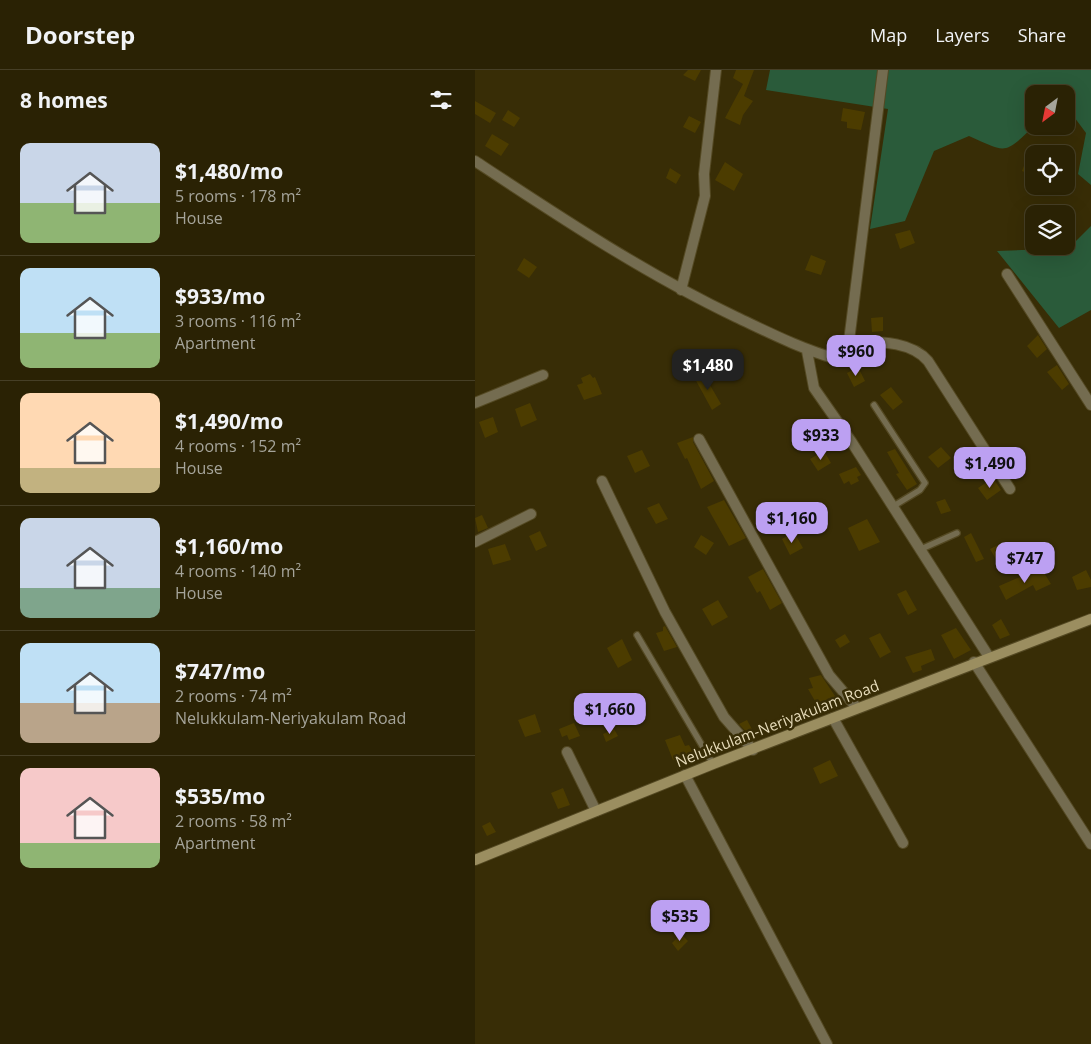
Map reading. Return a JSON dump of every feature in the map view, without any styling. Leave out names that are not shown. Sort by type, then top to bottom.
[{"type":"main road","name":"Nelukkulam-Neriyakulam Road","points":[[476,856],[753,750],[989,656],[1091,619]]},
{"type":"street","points":[[681,290],[705,196],[704,174],[716,70]]},
{"type":"street","points":[[475,161],[567,222],[681,290],[807,351],[837,359],[846,352],[849,341],[883,70]]},
{"type":"street","points":[[1007,274],[1091,406]]},
{"type":"street","points":[[849,341],[876,342],[921,352],[1010,489]]},
{"type":"street","points":[[807,351],[814,388],[851,441],[919,550],[989,656]]},
{"type":"street","points":[[475,402],[543,375]]},
{"type":"street","points":[[699,439],[829,675],[857,708]]},
{"type":"street","points":[[601,481],[665,612],[719,708],[753,750]]},
{"type":"street","points":[[475,542],[531,514]]},
{"type":"street","points":[[974,662],[1091,844]]},
{"type":"street","points":[[833,718],[903,843]]},
{"type":"street","points":[[567,752],[596,811]]},
{"type":"street","points":[[685,775],[827,1044]]},
{"type":"lane","points":[[874,405],[925,483],[920,490],[892,507]]},
{"type":"lane","points":[[919,550],[957,533]]},
{"type":"lane","points":[[637,635],[713,764]]},
{"type":"green space","points":[[770,70],[1091,70],[1091,185],[1078,174],[1086,133],[1075,118],[1075,85],[1025,85],[1025,134],[1017,142],[1005,148],[998,148],[969,136],[934,151],[905,221],[870,229],[888,109],[766,90]]},
{"type":"green space","points":[[1091,226],[1091,310],[1059,328],[997,251],[1025,250],[1025,255],[1075,255],[1075,242]]},
{"type":"building","points":[[688,70],[701,70],[695,81],[683,75]]},
{"type":"building","points":[[736,70],[754,70],[744,96],[753,101],[743,115],[740,125],[725,118],[743,84],[733,78]]},
{"type":"building","points":[[475,101],[496,113],[490,123],[475,114]]},
{"type":"building","points":[[843,108],[865,112],[861,130],[847,128],[847,122],[841,121]]},
{"type":"building","points":[[508,110],[520,118],[514,127],[502,120]]},
{"type":"building","points":[[689,116],[701,122],[695,133],[683,127]]},
{"type":"building","points":[[492,134],[509,144],[501,156],[485,146]]},
{"type":"building","points":[[725,162],[743,174],[734,191],[715,180]]},
{"type":"building","points":[[670,168],[681,175],[676,184],[666,178]]},
{"type":"building","points":[[910,230],[915,243],[900,249],[895,234]]},
{"type":"building","points":[[811,255],[826,261],[821,275],[805,270]]},
{"type":"building","points":[[524,258],[537,267],[529,278],[517,270]]},
{"type":"building","points":[[883,317],[883,331],[872,332],[871,318]]},
{"type":"building","points":[[1038,335],[1047,349],[1037,358],[1027,346]]},
{"type":"building","points":[[1057,365],[1069,384],[1062,390],[1047,372]]},
{"type":"building","points":[[858,367],[865,381],[854,387],[847,373]]},
{"type":"building","points":[[703,373],[721,404],[712,410],[694,377]]},
{"type":"building","points":[[590,374],[593,378],[595,377],[602,394],[584,400],[577,385],[583,383],[581,378]]},
{"type":"building","points":[[891,387],[903,402],[893,410],[880,395]]},
{"type":"building","points":[[530,403],[537,420],[521,427],[515,409]]},
{"type":"building","points":[[493,417],[498,432],[485,438],[479,422]]},
{"type":"building","points":[[821,423],[826,435],[812,442],[807,429]]},
{"type":"building","points":[[693,437],[693,442],[714,481],[701,489],[687,458],[685,459],[677,443]]},
{"type":"building","points":[[941,447],[951,458],[938,468],[928,457]]},
{"type":"building","points":[[895,449],[917,484],[907,490],[896,474],[899,473],[887,452]]},
{"type":"building","points":[[642,450],[650,466],[635,473],[627,456]]},
{"type":"building","points":[[824,451],[831,463],[818,471],[810,459]]},
{"type":"building","points":[[966,451],[976,465],[963,473],[954,459]]},
{"type":"building","points":[[856,467],[861,475],[857,477],[859,481],[851,485],[849,481],[844,484],[839,474]]},
{"type":"building","points":[[993,478],[1001,490],[987,500],[978,488]]},
{"type":"building","points":[[945,499],[951,511],[941,514],[936,502]]},
{"type":"building","points":[[724,500],[746,538],[729,546],[707,507]]},
{"type":"building","points":[[659,503],[668,519],[656,524],[647,508]]},
{"type":"building","points":[[482,515],[488,528],[478,532],[475,518]]},
{"type":"building","points":[[867,519],[880,542],[859,551],[848,528]]},
{"type":"building","points":[[540,531],[547,546],[536,551],[529,536]]},
{"type":"building","points":[[794,532],[803,548],[790,555],[782,539]]},
{"type":"building","points":[[971,533],[984,559],[976,562],[964,537]]},
{"type":"building","points":[[701,535],[714,543],[706,555],[694,547]]},
{"type":"building","points":[[1004,542],[1010,553],[997,561],[990,549]]},
{"type":"building","points":[[505,544],[511,560],[493,565],[488,549]]},
{"type":"building","points":[[1041,568],[1051,584],[1036,591],[1033,585],[1006,600],[999,586]]},
{"type":"building","points":[[763,569],[782,603],[770,610],[760,591],[757,593],[748,577]]},
{"type":"building","points":[[1086,570],[1091,580],[1091,587],[1077,590],[1072,577]]},
{"type":"building","points":[[906,590],[917,610],[908,615],[897,594]]},
{"type":"building","points":[[718,600],[728,617],[712,626],[702,609]]},
{"type":"building","points":[[1001,619],[1010,635],[1000,639],[992,625]]},
{"type":"building","points":[[665,626],[677,647],[664,651],[656,633],[663,631]]},
{"type":"building","points":[[956,628],[971,650],[954,659],[941,635]]},
{"type":"building","points":[[880,633],[891,652],[880,658],[869,638]]},
{"type":"building","points":[[845,634],[850,642],[840,648],[835,640]]},
{"type":"building","points":[[622,639],[632,660],[618,668],[607,648]]},
{"type":"building","points":[[931,649],[935,660],[921,666],[922,670],[913,673],[905,657]]},
{"type":"building","points":[[821,675],[839,702],[823,709],[820,701],[815,701],[808,689],[813,688],[809,678]]},
{"type":"building","points":[[535,714],[541,732],[525,737],[518,720]]},
{"type":"building","points":[[747,720],[754,733],[749,735],[739,724]]},
{"type":"building","points":[[574,723],[580,736],[569,740],[567,735],[562,737],[559,729]]},
{"type":"building","points":[[614,729],[618,736],[606,742],[603,734]]},
{"type":"building","points":[[680,735],[685,746],[689,745],[694,754],[673,760],[665,740]]},
{"type":"building","points":[[830,760],[838,776],[820,784],[813,768]]},
{"type":"building","points":[[563,788],[570,805],[558,809],[551,793]]},
{"type":"building","points":[[490,822],[496,832],[487,836],[482,826]]},
{"type":"building","points":[[681,934],[688,941],[678,951],[672,943]]}]
